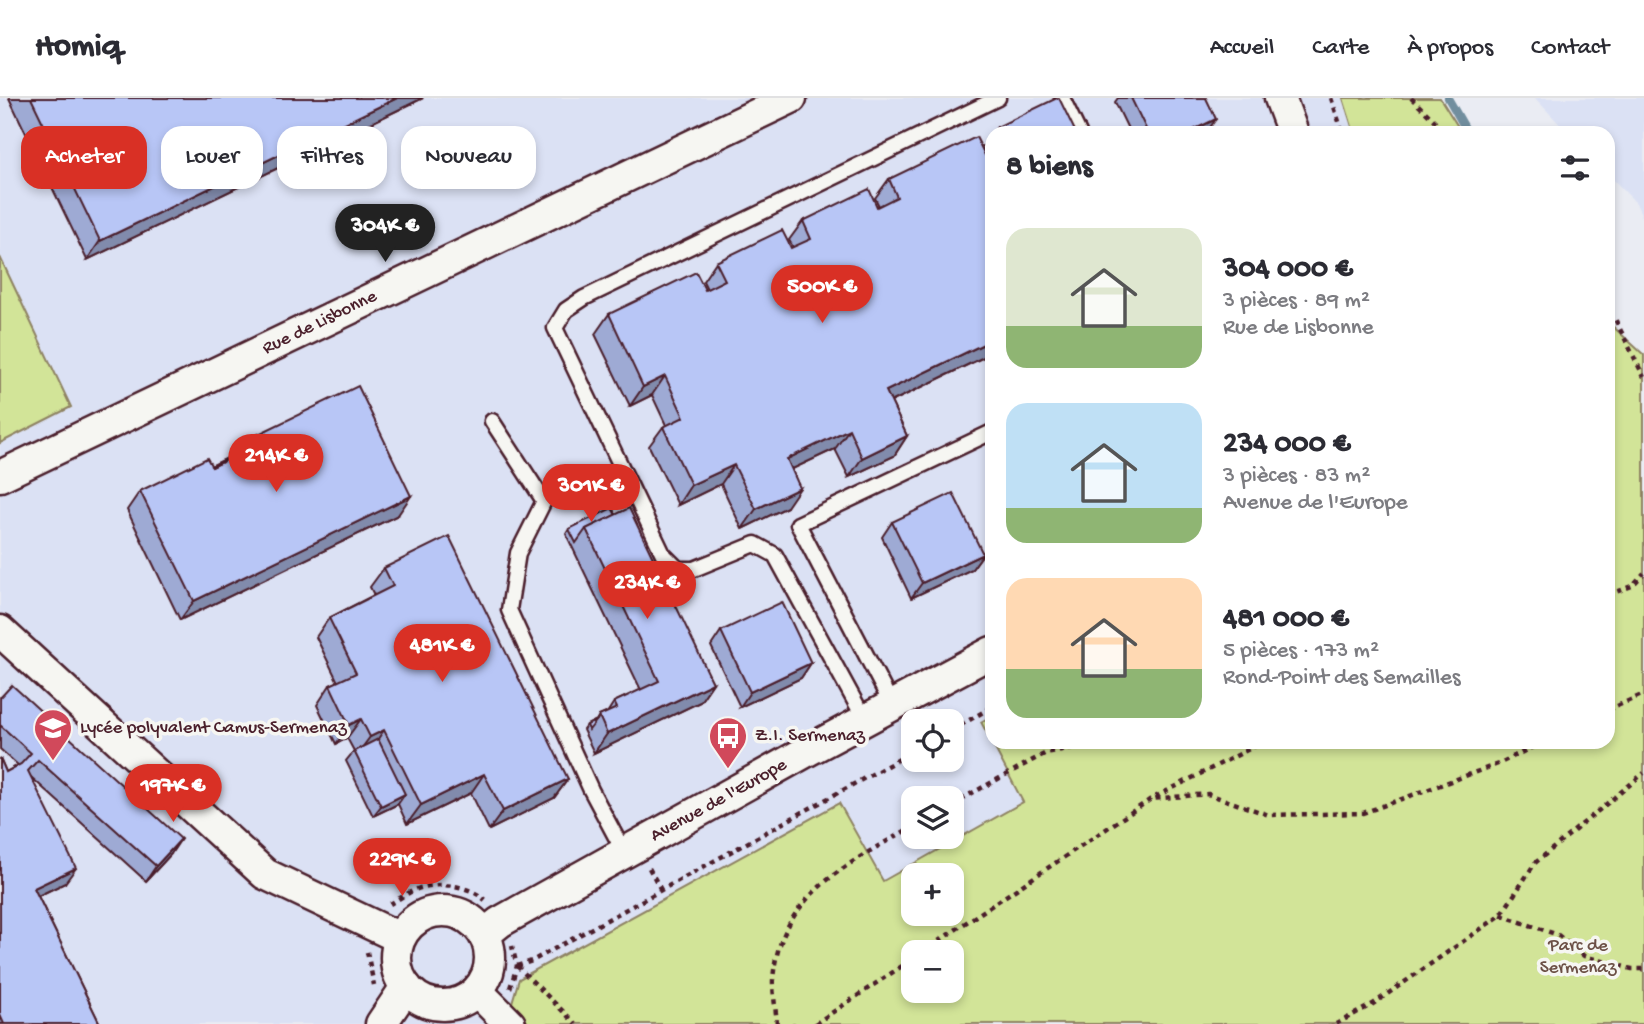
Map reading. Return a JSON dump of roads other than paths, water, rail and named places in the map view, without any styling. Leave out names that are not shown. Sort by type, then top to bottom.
[{"type":"street","name":"Rue de Lisbonne","points":[[0,476],[791,98]]},
{"type":"street","points":[[1280,98],[1290,126]]},
{"type":"street","points":[[0,631],[265,874],[400,938]]},
{"type":"street","name":"Avenue de l'Europe","points":[[485,934],[500,922],[985,656]]},
{"type":"street","points":[[441,910],[459,913],[474,921],[485,934],[490,948],[486,979],[477,991],[464,1001],[449,1005],[432,1004],[418,998],[399,976],[396,950],[400,938],[410,924],[425,914],[441,910]]},
{"type":"street","points":[[381,1024],[406,987]]},
{"type":"street","points":[[477,991],[510,1024]]},
{"type":"lane","points":[[865,720],[775,555],[755,544],[694,569],[678,569],[663,554],[555,328],[566,310],[584,298],[998,98]]},
{"type":"lane","points":[[1062,98],[1076,126]]},
{"type":"lane","points":[[492,421],[544,501],[518,553],[509,610],[591,790],[625,854]]},
{"type":"lane","points":[[892,705],[798,524],[985,435]]},
{"type":"waterway","points":[[1448,98],[1464,126]]},
{"type":"place","name":"Lycée polyvalent Camus-Sermenaz","points":[[53,762]]},
{"type":"place","name":"Z.I. Sermenaz","points":[[728,770]]},
{"type":"park label","name":"Parc de Sermenaz","points":[[1578,957]]}]
